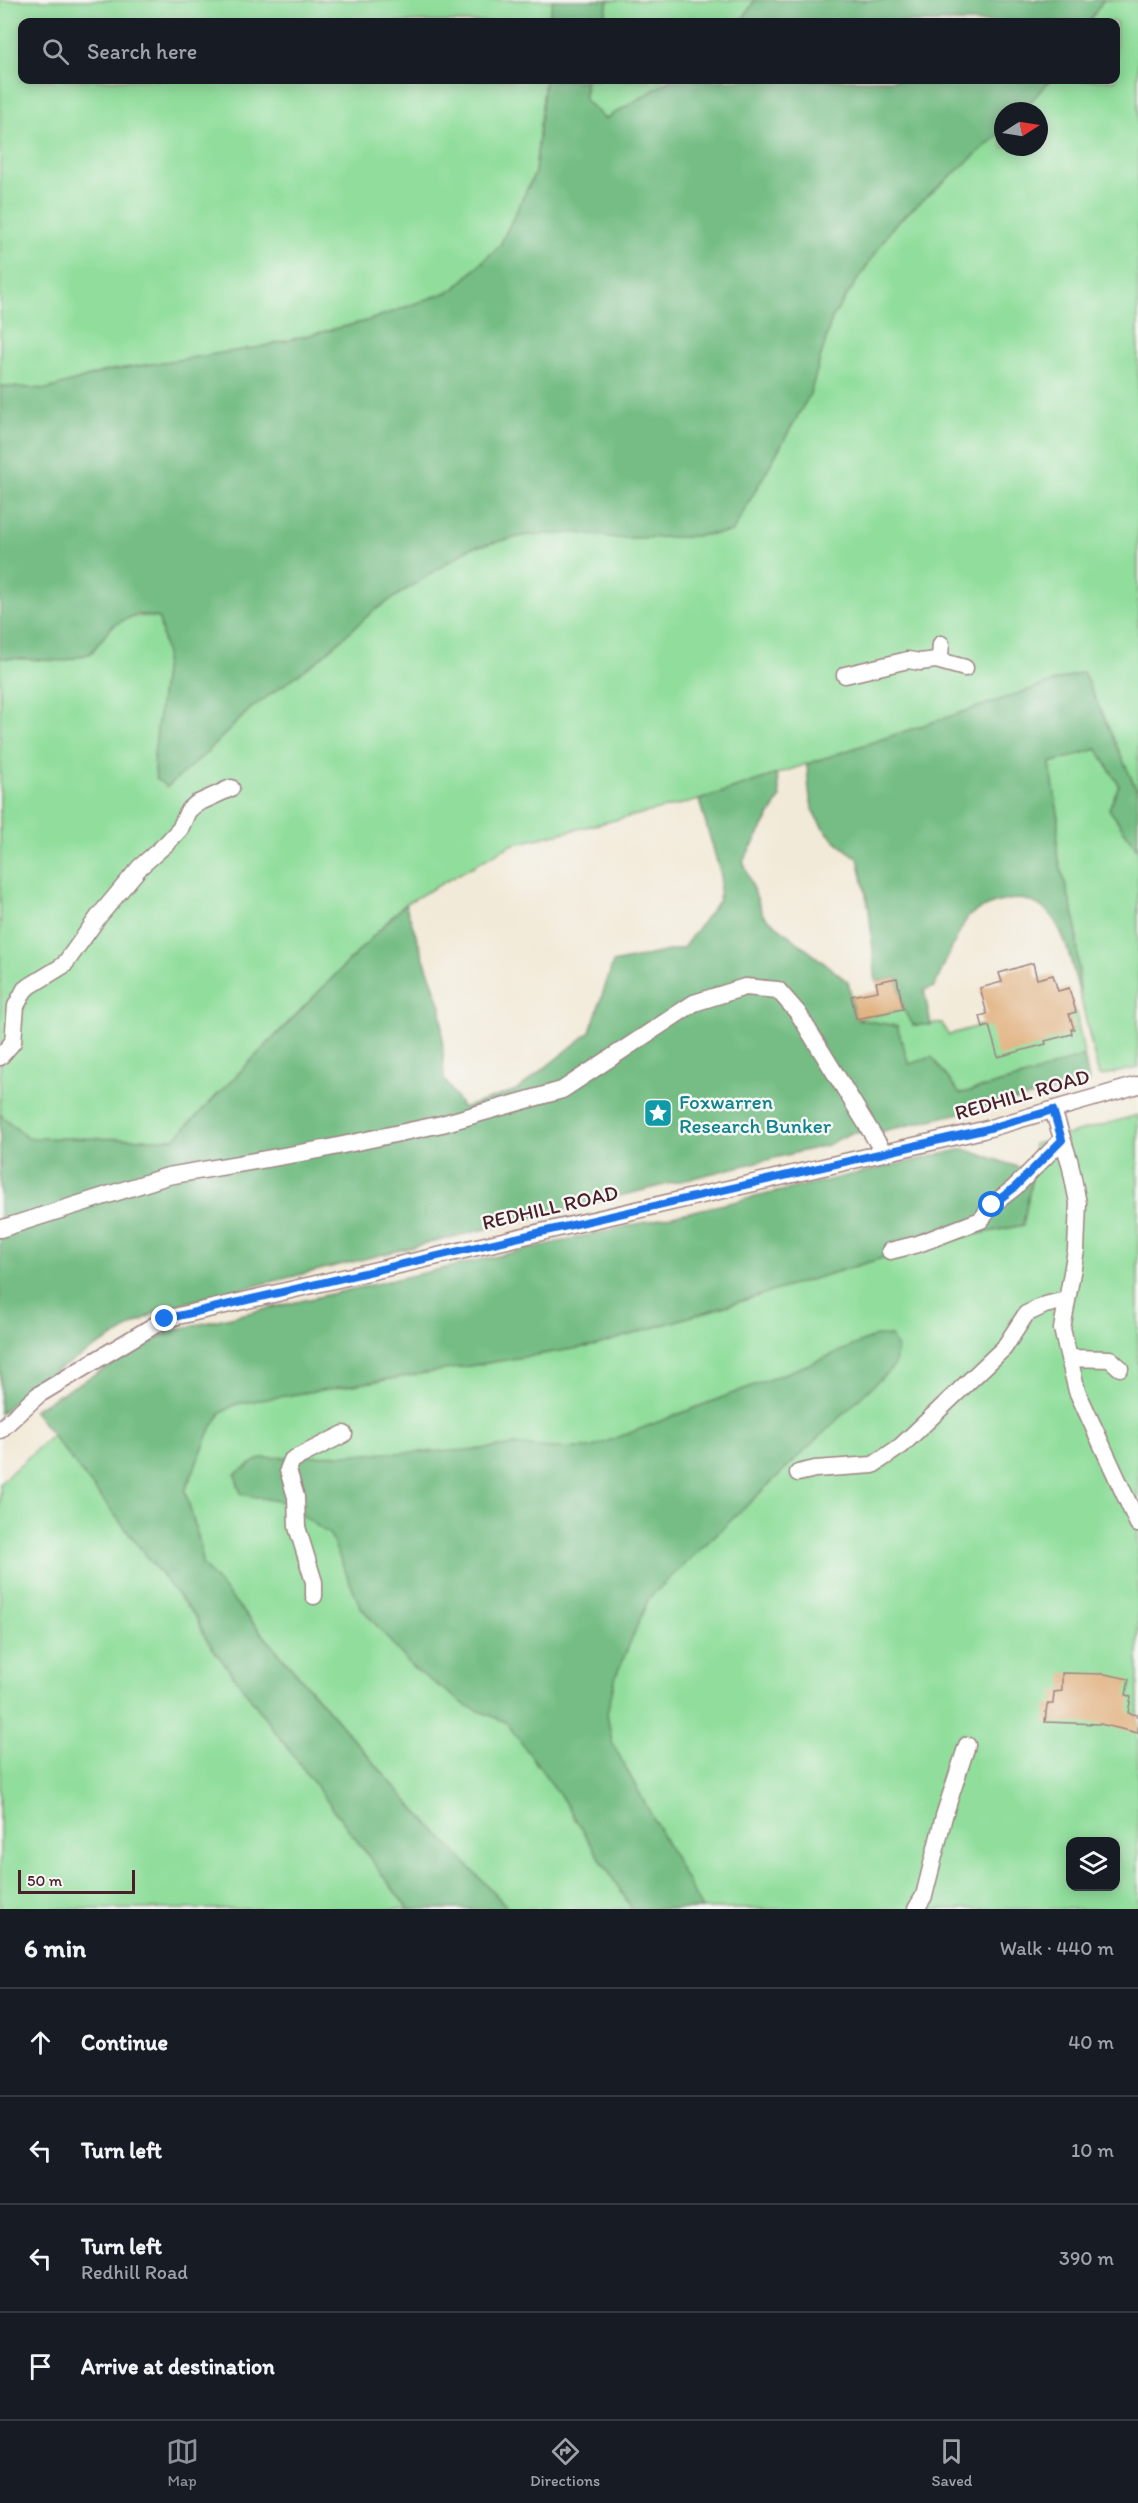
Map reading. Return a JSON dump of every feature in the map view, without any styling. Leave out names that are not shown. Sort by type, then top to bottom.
[{"type":"street","points":[[936,660],[940,656],[941,644]]},
{"type":"street","points":[[845,675],[908,660],[920,662],[936,660],[966,668]]},
{"type":"street","points":[[0,1057],[13,1042],[16,1006],[25,989],[64,965],[90,927],[140,867],[180,829],[188,811],[196,804],[231,788]]},
{"type":"street","points":[[0,1229],[168,1176],[324,1149],[442,1124],[562,1090],[694,1003],[745,987],[778,990],[798,1013],[884,1153]]},
{"type":"street","name":"REDHILL ROAD","points":[[0,1430],[38,1395],[165,1319],[983,1130],[1138,1085]]},
{"type":"street","points":[[1053,1110],[1078,1203],[1076,1250],[1062,1329],[1077,1391],[1138,1524]]},
{"type":"street","points":[[890,1251],[918,1244],[981,1220],[992,1205],[1014,1188],[1062,1140]]},
{"type":"street","points":[[798,1473],[815,1469],[873,1465],[885,1458],[901,1446],[1004,1348],[1026,1314],[1045,1305],[1066,1300]]},
{"type":"street","points":[[1069,1358],[1110,1359],[1120,1368]]},
{"type":"street","points":[[314,1596],[314,1582],[297,1527],[297,1503],[288,1470],[292,1460],[344,1434]]},
{"type":"street","points":[[916,1909],[924,1896],[944,1816],[967,1745]]},
{"type":"green space","points":[[0,0],[553,0],[549,18],[18,18],[18,84],[545,84],[535,173],[500,245],[453,290],[367,321],[261,347],[106,371],[48,389],[0,386]]},
{"type":"green space","points":[[553,0],[608,0],[605,18],[549,18]]},
{"type":"green space","points":[[608,0],[755,0],[744,18],[605,18]]},
{"type":"green space","points":[[755,0],[1103,0],[1092,18],[744,18]]},
{"type":"green space","points":[[1103,0],[1138,0],[1138,793],[1083,672],[699,800],[511,845],[405,904],[174,1139],[27,1138],[0,1114],[0,658],[91,653],[112,627],[126,618],[146,616],[159,618],[166,655],[154,756],[156,779],[204,755],[250,709],[317,661],[373,611],[470,548],[527,535],[576,533],[618,538],[683,537],[732,532],[810,394],[832,318],[894,225],[994,139],[994,156],[1048,156],[1048,102],[1030,102],[1046,84],[1120,84],[1120,18],[1092,18]]},
{"type":"green space","points":[[545,84],[585,84],[585,100],[605,119],[664,84],[1046,84],[1030,102],[994,102],[994,139],[894,225],[832,318],[810,394],[732,532],[683,537],[618,538],[576,533],[527,535],[470,548],[373,611],[317,661],[250,709],[204,755],[167,787],[156,779],[154,756],[166,655],[159,618],[136,614],[112,626],[91,653],[64,661],[0,658],[0,386],[48,389],[106,371],[261,347],[367,321],[453,290],[500,245],[535,173]]},
{"type":"green space","points":[[585,84],[664,84],[605,119],[585,100]]},
{"type":"green space","points":[[1083,672],[1138,793],[1138,850],[1109,809],[1119,785],[1097,749],[1050,763],[1058,814],[1057,854],[1076,923],[1080,995],[1066,945],[1051,916],[1040,906],[1025,900],[1007,900],[982,908],[969,916],[956,938],[934,987],[924,990],[931,1025],[913,1025],[903,1009],[897,978],[876,982],[869,909],[858,858],[837,842],[819,822],[811,801],[807,764]]},
{"type":"green space","points":[[1097,749],[1119,785],[1109,809],[1138,850],[1138,1068],[1099,1076],[1080,995],[1076,923],[1057,854],[1058,814],[1049,763]]},
{"type":"green space","points":[[777,774],[780,798],[743,861],[763,915],[848,982],[856,1019],[897,1026],[909,1064],[932,1057],[960,1094],[1030,1075],[1084,1055],[1089,1083],[879,1132],[851,1133],[827,1145],[161,1309],[31,1385],[0,1414],[0,1114],[27,1138],[174,1139],[405,904],[441,1007],[444,1079],[463,1108],[517,1090],[590,1032],[613,963],[683,948],[719,900],[721,875],[699,800]]},
{"type":"green space","points":[[903,1009],[913,1025],[942,1023],[948,1035],[982,1025],[1044,1037],[1073,1029],[1067,1015],[1076,1012],[1084,1055],[1030,1075],[959,1094],[932,1058],[909,1065],[856,1019]]},
{"type":"green space","points":[[1138,1115],[1138,1909],[509,1909],[406,1800],[202,1564],[200,1544],[185,1491],[212,1426],[221,1413],[236,1404],[597,1345],[928,1244],[1023,1225],[1033,1172],[1034,1144]]},
{"type":"green space","points":[[964,1149],[1033,1172],[1023,1225],[928,1244],[597,1345],[236,1404],[221,1413],[212,1426],[185,1491],[200,1544],[202,1564],[406,1800],[509,1909],[408,1909],[206,1639],[196,1617],[33,1410],[170,1331]]},
{"type":"green space","points":[[876,1336],[891,1336],[897,1348],[895,1365],[649,1598],[616,1676],[607,1713],[612,1742],[702,1909],[632,1909],[562,1798],[506,1722],[467,1706],[413,1668],[360,1606],[330,1535],[283,1502],[241,1494],[235,1474],[261,1458],[471,1450],[517,1445],[590,1448],[812,1363]]},
{"type":"green space","points":[[52,1435],[196,1617],[207,1639],[408,1909],[0,1909],[0,1483]]},
{"type":"building","points":[[1033,963],[1037,979],[1053,975],[1058,991],[1069,988],[1076,1012],[1069,1014],[1074,1029],[1071,1029],[1072,1034],[1045,1041],[1046,1044],[998,1057],[989,1026],[983,1028],[980,1016],[987,1014],[980,988],[1002,982],[999,973]]},
{"type":"building","points":[[897,978],[903,1009],[856,1019],[851,996],[878,991],[876,982]]},
{"type":"building","points":[[1062,1673],[1105,1674],[1129,1679],[1126,1695],[1131,1697],[1128,1713],[1138,1715],[1138,1733],[1100,1724],[1045,1722],[1047,1704],[1053,1704],[1054,1692],[1062,1691]]},
{"type":"place","name":"Foxwarren Research Bunker","points":[[658,1113]]},
{"type":"route","points":[[165,1319],[983,1130],[1053,1110],[1062,1140],[1014,1188],[992,1205]]}]
